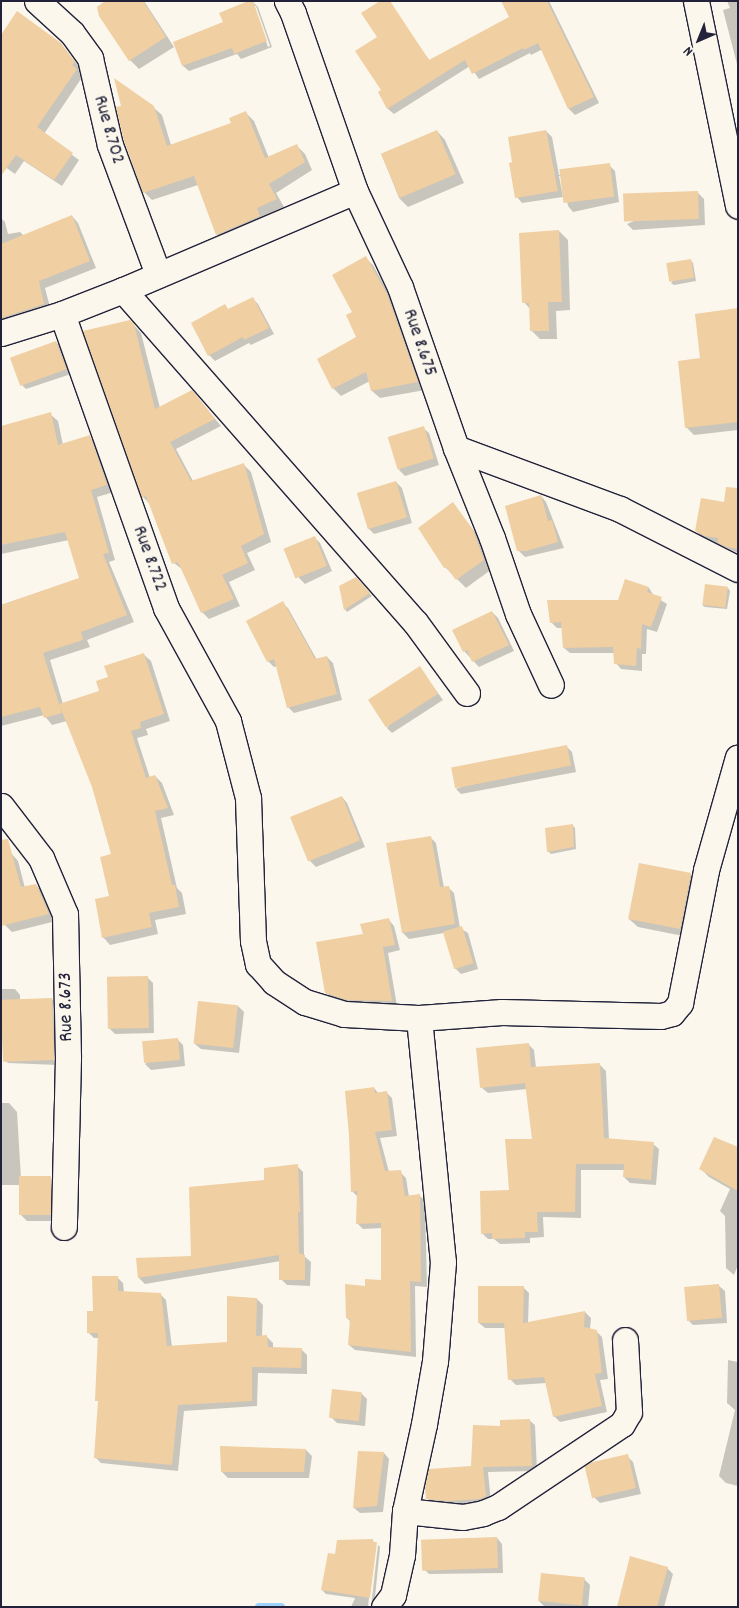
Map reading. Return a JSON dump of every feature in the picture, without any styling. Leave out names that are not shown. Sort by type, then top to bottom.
[{"type":"street","name":"Rue 8.702","points":[[37,1],[72,33],[90,58],[110,145],[158,274]]},
{"type":"street","name":"Rue 8.675","points":[[287,1],[300,30],[355,191],[400,287],[456,448],[492,538],[518,614],[551,685]]},
{"type":"street","points":[[696,1],[738,206]]},
{"type":"street","points":[[1,333],[62,314],[124,290],[355,191]]},
{"type":"street","points":[[124,290],[416,622],[467,693]]},
{"type":"street","name":"Rue 8.722","points":[[62,314],[166,608],[228,721],[248,798],[253,941],[258,964],[274,982],[313,1004],[344,1014],[419,1018],[502,1012],[661,1016],[672,1013],[680,1003],[706,870],[738,756]]},
{"type":"street","points":[[456,448],[620,509],[738,569]]},
{"type":"street","name":"Rue 8.673","points":[[1,806],[41,858],[65,914],[68,1058],[64,1227]]},
{"type":"street","points":[[384,1607],[393,1595],[402,1555],[405,1511],[424,1424],[435,1361],[443,1262],[419,1018]]},
{"type":"street","points":[[405,1511],[463,1517],[483,1513],[498,1507],[622,1424],[629,1412],[625,1340]]},
{"type":"building","points":[[105,1],[143,1],[166,37],[129,61],[99,16],[97,7]]},
{"type":"building","points":[[248,1],[253,1],[267,41],[234,54],[232,48],[182,66],[173,42],[223,22],[219,13]]},
{"type":"building","points":[[380,1],[390,1],[429,60],[509,17],[501,1],[547,1],[594,97],[568,109],[538,43],[524,50],[523,48],[472,74],[465,60],[387,109],[378,92],[381,90],[355,51],[377,37],[361,13]]},
{"type":"building","points":[[17,11],[61,43],[75,62],[72,65],[77,69],[37,127],[73,153],[54,180],[16,155],[1,176],[1,35]]},
{"type":"building","points":[[114,78],[154,106],[167,146],[231,123],[229,118],[246,111],[265,158],[297,144],[305,162],[269,184],[277,199],[257,208],[260,216],[216,235],[194,176],[143,193],[124,141],[116,107],[121,106]]},
{"type":"building","points":[[437,130],[456,174],[400,198],[381,154]]},
{"type":"building","points":[[546,130],[558,191],[515,198],[509,163],[512,162],[508,137]]},
{"type":"building","points":[[610,163],[614,197],[564,203],[559,169]]},
{"type":"building","points":[[698,191],[699,219],[624,222],[623,194]]},
{"type":"building","points":[[72,215],[90,261],[39,281],[44,304],[1,318],[1,244]]},
{"type":"building","points":[[559,230],[562,302],[548,302],[549,331],[530,331],[529,303],[522,303],[519,233]]},
{"type":"building","points":[[366,256],[387,294],[418,382],[371,391],[366,372],[332,389],[317,359],[356,337],[346,315],[352,312],[332,275]]},
{"type":"building","points":[[691,259],[694,278],[669,282],[666,263]]},
{"type":"building","points":[[253,297],[269,328],[244,340],[243,337],[208,356],[191,323],[225,304],[228,309]]},
{"type":"building","points":[[738,308],[738,422],[685,428],[678,361],[700,358],[695,314]]},
{"type":"building","points":[[130,320],[134,324],[155,409],[192,390],[215,419],[170,442],[191,481],[244,463],[264,534],[241,546],[248,563],[222,575],[234,599],[201,613],[178,562],[172,564],[146,496],[142,498],[83,331]]},
{"type":"building","points":[[56,341],[66,369],[20,386],[10,358]]},
{"type":"building","points":[[51,412],[58,445],[90,435],[107,485],[91,490],[109,553],[103,554],[127,615],[81,632],[83,640],[43,653],[62,713],[44,718],[40,707],[1,717],[1,605],[79,578],[65,532],[1,545],[1,426]]},
{"type":"building","points":[[424,426],[434,459],[398,470],[388,437]]},
{"type":"building","points":[[396,481],[407,517],[368,529],[357,493]]},
{"type":"building","points":[[726,487],[738,488],[738,549],[726,547],[718,543],[718,538],[705,536],[695,531],[701,498],[724,502]]},
{"type":"building","points":[[541,495],[548,521],[552,520],[558,542],[526,551],[517,551],[505,506]]},
{"type":"building","points":[[453,502],[473,530],[484,560],[456,580],[446,567],[444,568],[418,528]]},
{"type":"building","points":[[315,536],[327,566],[295,578],[283,549]]},
{"type":"building","points":[[356,577],[370,593],[344,610],[339,586]]},
{"type":"building","points":[[625,579],[649,587],[647,592],[662,597],[651,627],[642,624],[641,649],[637,648],[636,666],[614,664],[613,647],[563,648],[561,622],[550,623],[547,600],[618,600]]},
{"type":"building","points":[[705,584],[728,587],[725,608],[702,605]]},
{"type":"building","points":[[283,601],[315,659],[327,656],[337,694],[287,708],[274,659],[267,662],[246,621]]},
{"type":"building","points":[[492,611],[509,645],[472,662],[467,650],[463,652],[452,630]]},
{"type":"building","points":[[144,653],[164,714],[140,722],[141,728],[131,731],[146,778],[155,775],[168,808],[155,811],[179,907],[149,913],[152,927],[102,938],[95,899],[109,896],[100,857],[111,854],[92,787],[59,704],[99,691],[96,681],[108,677],[104,666]]},
{"type":"building","points":[[420,666],[438,694],[386,727],[368,700]]},
{"type":"building","points":[[567,745],[571,766],[455,788],[451,768]]},
{"type":"building","points":[[342,796],[360,841],[308,861],[290,817]]},
{"type":"building","points":[[573,824],[574,847],[547,852],[545,828]]},
{"type":"building","points":[[431,836],[440,887],[449,886],[455,924],[402,933],[386,843]]},
{"type":"building","points":[[8,839],[21,887],[36,884],[49,914],[1,926],[1,840]]},
{"type":"building","points":[[639,863],[691,873],[680,929],[628,919]]},
{"type":"building","points":[[389,918],[395,945],[383,947],[392,1001],[347,1000],[325,993],[316,942],[363,934],[360,924]]},
{"type":"building","points":[[462,926],[473,963],[454,969],[443,932]]},
{"type":"building","points":[[148,976],[149,1028],[108,1029],[107,977]]},
{"type":"building","points":[[52,998],[54,1060],[3,1062],[1,1000]]},
{"type":"building","points":[[198,1001],[238,1005],[233,1048],[194,1044]]},
{"type":"building","points":[[178,1038],[180,1060],[144,1063],[142,1041]]},
{"type":"building","points":[[529,1043],[531,1067],[600,1063],[604,1138],[654,1142],[651,1180],[623,1177],[624,1164],[576,1164],[575,1212],[537,1212],[538,1232],[525,1232],[525,1238],[492,1239],[492,1233],[481,1234],[480,1191],[509,1190],[505,1139],[532,1139],[525,1083],[480,1088],[476,1048]]},
{"type":"building","points":[[374,1087],[375,1093],[387,1091],[392,1130],[375,1132],[385,1171],[401,1170],[405,1196],[420,1194],[421,1282],[410,1281],[411,1352],[348,1345],[350,1319],[346,1318],[345,1284],[365,1286],[365,1279],[381,1280],[381,1223],[356,1224],[357,1191],[351,1192],[345,1091]]},
{"type":"building","points":[[714,1137],[738,1147],[738,1191],[699,1169]]},
{"type":"building","points":[[298,1164],[299,1253],[305,1255],[305,1280],[279,1280],[279,1255],[138,1278],[136,1258],[191,1256],[189,1187],[264,1180],[264,1168]]},
{"type":"building","points":[[19,1176],[51,1176],[51,1215],[19,1215]]},
{"type":"building","points":[[92,1276],[118,1276],[118,1291],[161,1293],[167,1346],[227,1342],[227,1296],[257,1298],[256,1336],[267,1335],[268,1347],[302,1348],[301,1368],[252,1367],[252,1401],[178,1405],[172,1465],[94,1458],[98,1401],[95,1401],[98,1333],[87,1333],[87,1311],[93,1311]]},
{"type":"building","points":[[719,1284],[722,1318],[687,1321],[684,1287]]},
{"type":"building","points":[[478,1286],[524,1286],[523,1323],[585,1311],[584,1327],[597,1330],[602,1373],[595,1374],[602,1406],[553,1417],[544,1377],[508,1380],[504,1323],[478,1323]]},
{"type":"building","points":[[332,1389],[362,1392],[359,1421],[329,1418]]},
{"type":"building","points":[[530,1419],[532,1466],[483,1467],[486,1496],[480,1499],[449,1501],[426,1499],[425,1488],[429,1469],[471,1466],[473,1425],[500,1426],[500,1420]]},
{"type":"building","points":[[220,1446],[306,1449],[304,1472],[221,1472]]},
{"type":"building","points":[[358,1451],[384,1452],[377,1506],[353,1508]]},
{"type":"building","points":[[628,1454],[636,1488],[592,1498],[584,1464]]},
{"type":"building","points":[[497,1537],[498,1568],[422,1571],[421,1540]]},
{"type":"building","points":[[373,1539],[373,1542],[377,1542],[370,1598],[321,1590],[328,1553],[335,1554],[337,1540]]},
{"type":"building","points":[[630,1556],[668,1567],[657,1607],[617,1607]]},
{"type":"building","points":[[541,1573],[585,1578],[582,1605],[538,1601]]},
{"type":"waterway","points":[[259,1607],[281,1607]]}]
